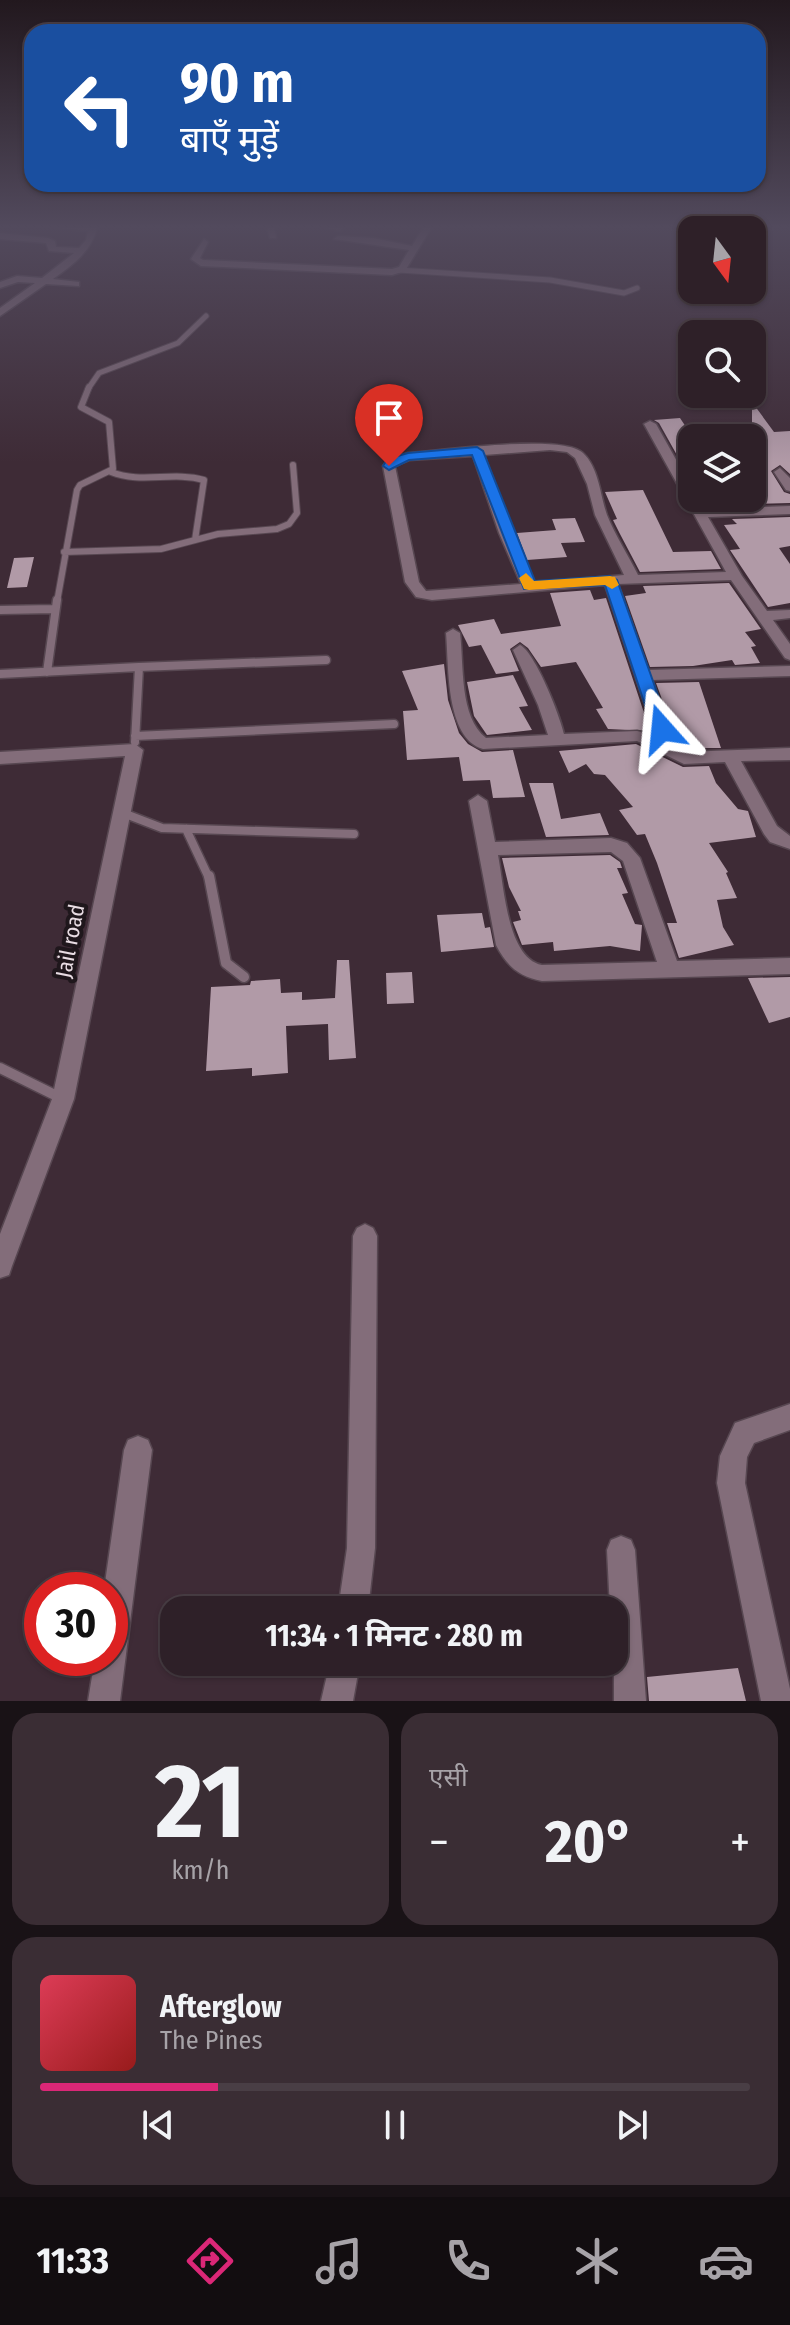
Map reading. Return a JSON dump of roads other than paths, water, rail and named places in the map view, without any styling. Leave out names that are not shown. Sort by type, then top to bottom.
[{"type":"street","points":[[650,424],[735,576],[789,653]]},
{"type":"street","points":[[633,579],[601,515],[591,477],[576,452],[550,446],[477,451],[408,457],[389,466],[412,582],[421,594],[432,596],[610,580],[735,576]]},
{"type":"street","points":[[477,451],[529,586]]},
{"type":"street","points":[[780,472],[790,487]]},
{"type":"street","points":[[700,513],[790,510]]},
{"type":"street","points":[[610,580],[668,750]]},
{"type":"street","points":[[763,616],[790,614]]},
{"type":"street","points":[[453,633],[460,703],[472,736],[483,744],[645,737],[684,758],[790,754]]},
{"type":"street","points":[[520,650],[530,674],[548,702],[557,741]]},
{"type":"street","points":[[644,675],[790,671]]},
{"type":"street","points":[[0,758],[135,743]]},
{"type":"street","name":"Jail road","points":[[0,1266],[63,1099],[135,743]]},
{"type":"street","points":[[730,756],[770,830],[776,837],[790,843]]},
{"type":"street","points":[[478,801],[506,945],[515,963],[527,971],[790,966]]},
{"type":"street","points":[[487,849],[611,845],[628,853],[670,970]]},
{"type":"street","points":[[355,1596],[361,1548],[365,1236]]},
{"type":"street","points":[[777,1701],[731,1483],[734,1456],[745,1433],[790,1417]]},
{"type":"street","points":[[104,1701],[138,1450]]},
{"type":"street","points":[[621,1550],[630,1701]]},
{"type":"street","points":[[337,1701],[342,1676]]},
{"type":"lane","points":[[111,472],[109,422],[81,407],[93,378],[115,365],[178,343],[206,316]]},
{"type":"lane","points":[[64,552],[146,551],[218,534],[277,529],[289,524],[297,513],[293,465]]},
{"type":"lane","points":[[47,672],[64,552],[80,485],[111,472],[133,479],[190,476],[204,480],[195,540]]},
{"type":"lane","points":[[0,610],[54,609]]},
{"type":"lane","points":[[0,674],[326,660]]},
{"type":"lane","points":[[139,667],[135,743],[394,724]]},
{"type":"lane","points":[[123,813],[145,824],[186,829],[354,834]]},
{"type":"lane","points":[[186,829],[208,872],[226,963],[244,977]]},
{"type":"lane","points":[[0,1068],[63,1099]]}]
